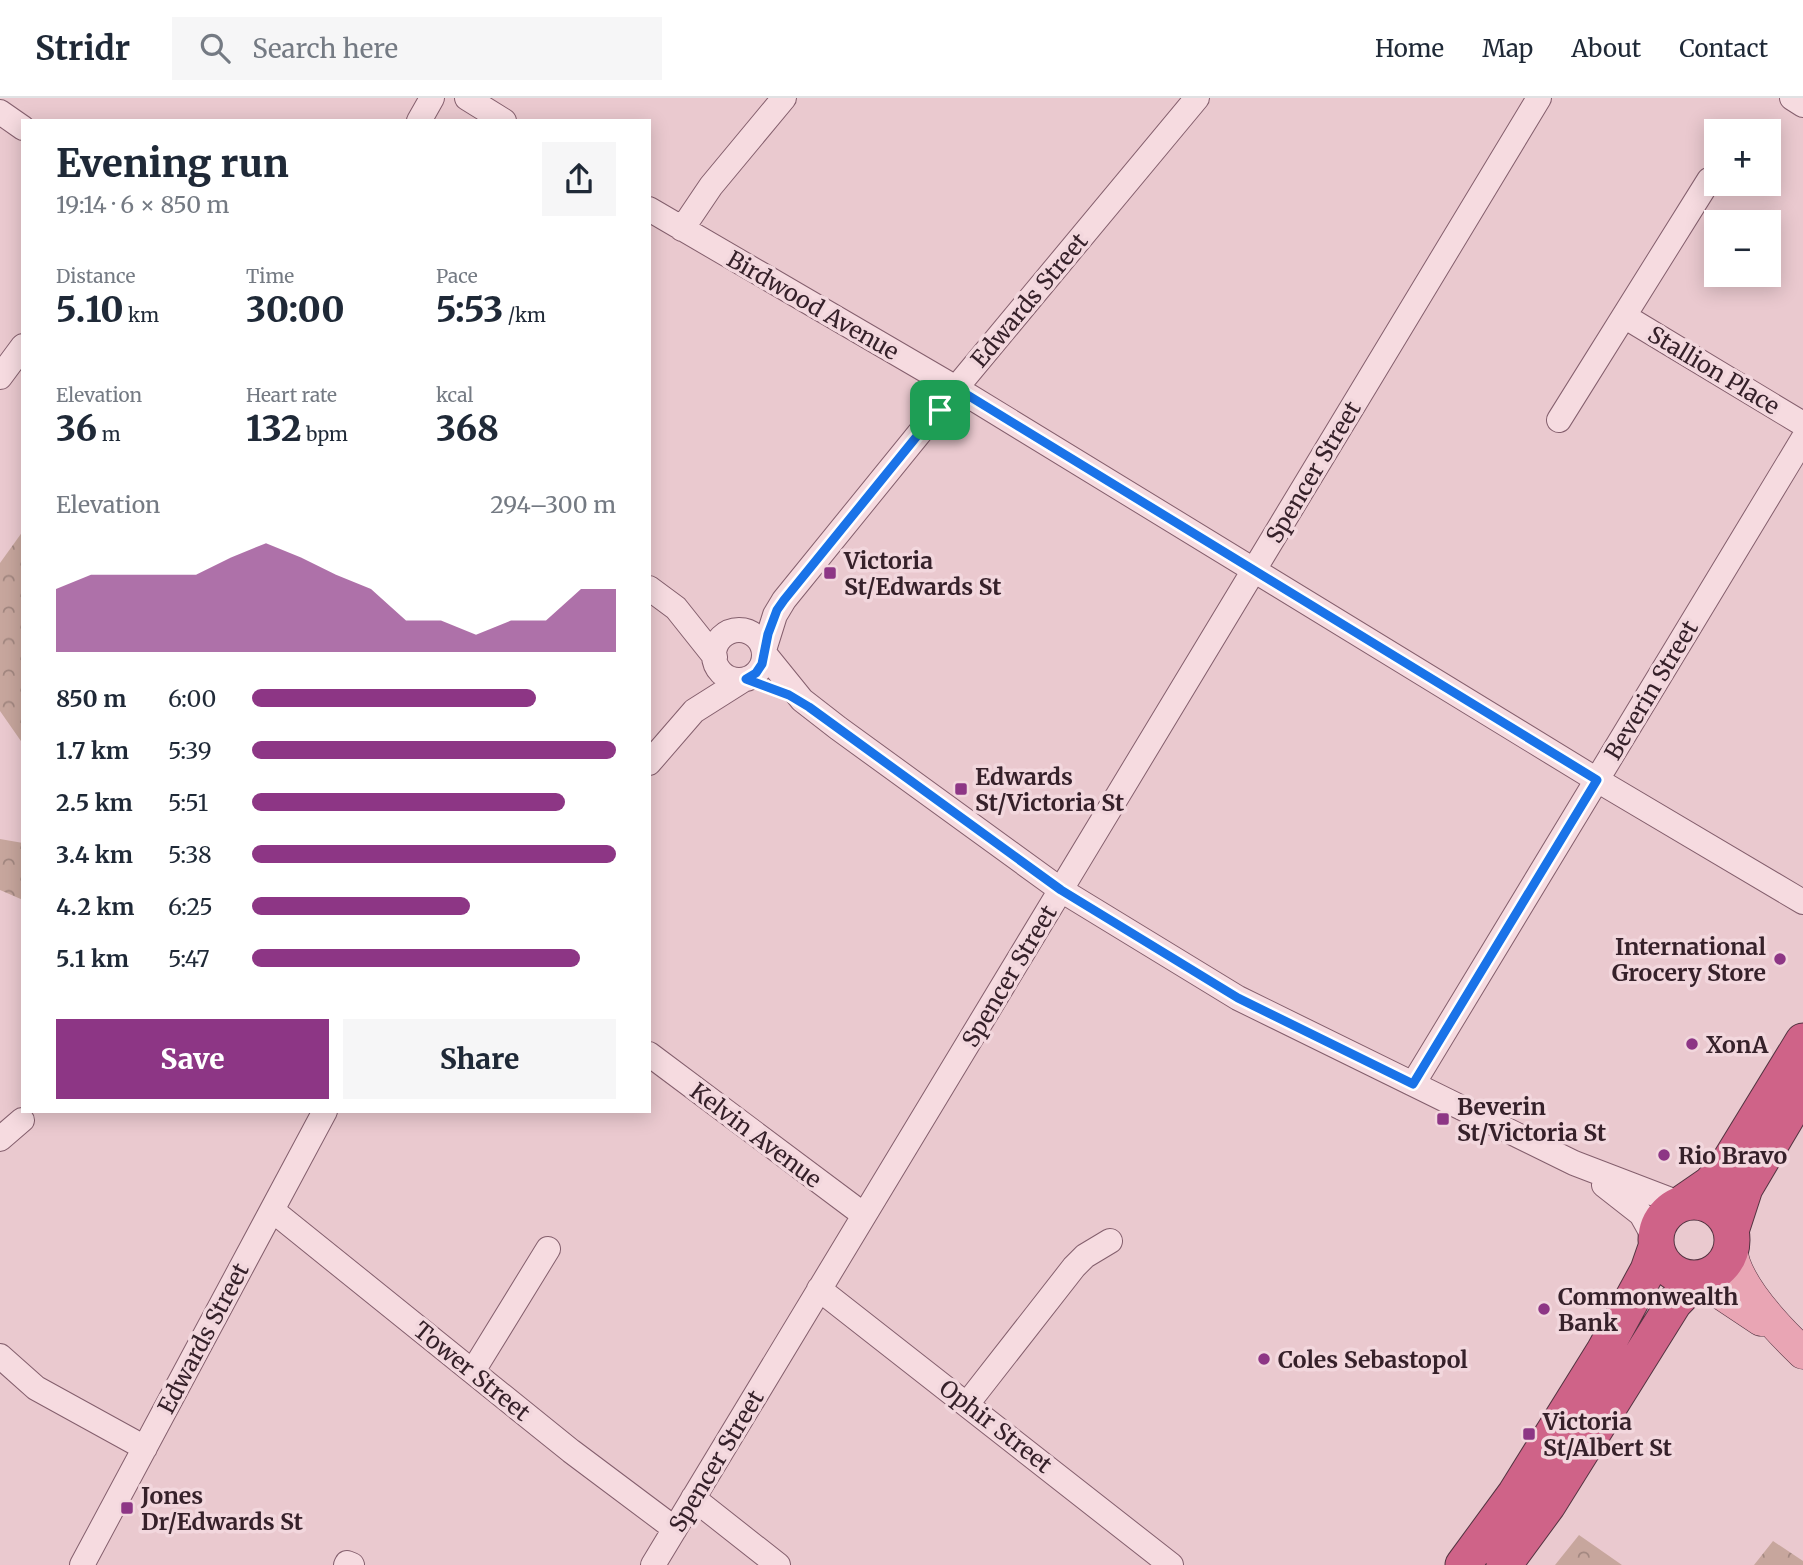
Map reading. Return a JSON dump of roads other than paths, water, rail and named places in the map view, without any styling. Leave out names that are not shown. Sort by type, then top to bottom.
[{"type":"highway","points":[[1463,1565],[1515,1494],[1604,1351],[1648,1270],[1660,1222],[1673,1208],[1710,1184],[1727,1165],[1803,1041]]},
{"type":"highway","points":[[1504,1565],[1548,1505],[1674,1303],[1698,1278],[1716,1272],[1723,1265],[1745,1188],[1803,1090]]},
{"type":"highway","points":[[1681,1204],[1697,1202],[1712,1207],[1724,1217],[1731,1240]]},
{"type":"highway","points":[[1656,1243],[1662,1262],[1674,1273],[1698,1278]]},
{"type":"main road","points":[[1731,1240],[1732,1257],[1744,1283],[1801,1351]]},
{"type":"main road","points":[[1698,1278],[1748,1310],[1801,1351]]},
{"type":"street","points":[[420,119],[432,98]]},
{"type":"street","points":[[467,98],[501,119]]},
{"type":"street","points":[[682,229],[707,192],[784,98]]},
{"type":"street","name":"Edwards Street","points":[[764,652],[775,615],[784,600],[1197,98]]},
{"type":"street","name":"Spencer Street","points":[[653,1565],[1539,98]]},
{"type":"street","points":[[1792,98],[1803,105]]},
{"type":"street","points":[[0,112],[21,127]]},
{"type":"street","name":"Stallion Place","points":[[1559,420],[1704,188]]},
{"type":"street","name":"Birdwood Avenue","points":[[651,210],[956,388],[1597,780],[1803,902]]},
{"type":"street","name":"Stallion Place","points":[[1624,316],[1803,424]]},
{"type":"street","points":[[0,377],[21,349]]},
{"type":"street","name":"Beverin Street","points":[[1413,1084],[1803,439]]},
{"type":"street","points":[[651,589],[698,617],[754,635],[764,652],[809,707]]},
{"type":"street","name":"Edwards Street","points":[[740,630],[784,600]]},
{"type":"street","points":[[670,603],[684,617],[725,675],[789,695],[809,707],[1061,890],[1238,998],[1574,1163],[1681,1204]]},
{"type":"street","points":[[694,711],[715,658],[717,645],[721,638],[740,630]]},
{"type":"street","points":[[651,761],[694,711],[759,671],[764,652]]},
{"type":"street","name":"Kelvin Avenue","points":[[651,1055],[864,1215]]},
{"type":"street","name":"Edwards Street","points":[[82,1565],[324,1113]]},
{"type":"street","points":[[0,1139],[22,1120]]},
{"type":"street","points":[[1574,1163],[1637,1210],[1647,1222],[1656,1243]]},
{"type":"street","name":"Tower Street","points":[[272,1210],[571,1451],[675,1529]]},
{"type":"street","points":[[967,1404],[1074,1267],[1085,1256],[1110,1241]]},
{"type":"street","points":[[472,1371],[548,1249]]},
{"type":"street","name":"Ophir Street","points":[[819,1289],[1171,1565]]},
{"type":"street","points":[[0,1356],[36,1388],[145,1448]]},
{"type":"street","points":[[693,1498],[778,1565]]},
{"type":"street","points":[[346,1565],[352,1565]]},
{"type":"place","name":"Victoria St/Edwards St","points":[[830,573]]},
{"type":"place","name":"Edwards St/Victoria St","points":[[961,789]]},
{"type":"place","name":"International Grocery Store","points":[[1780,959]]},
{"type":"place","name":"XonA","points":[[1692,1044]]},
{"type":"place","name":"Beverin St/Victoria St","points":[[1443,1119]]},
{"type":"place","name":"Rio Bravo","points":[[1664,1155]]},
{"type":"place","name":"Commonwealth Bank","points":[[1544,1309]]},
{"type":"place","name":"Coles Sebastopol","points":[[1264,1359]]},
{"type":"place","name":"Victoria St/Albert St","points":[[1529,1434]]},
{"type":"place","name":"Jones Dr/Edwards St","points":[[127,1508]]}]
